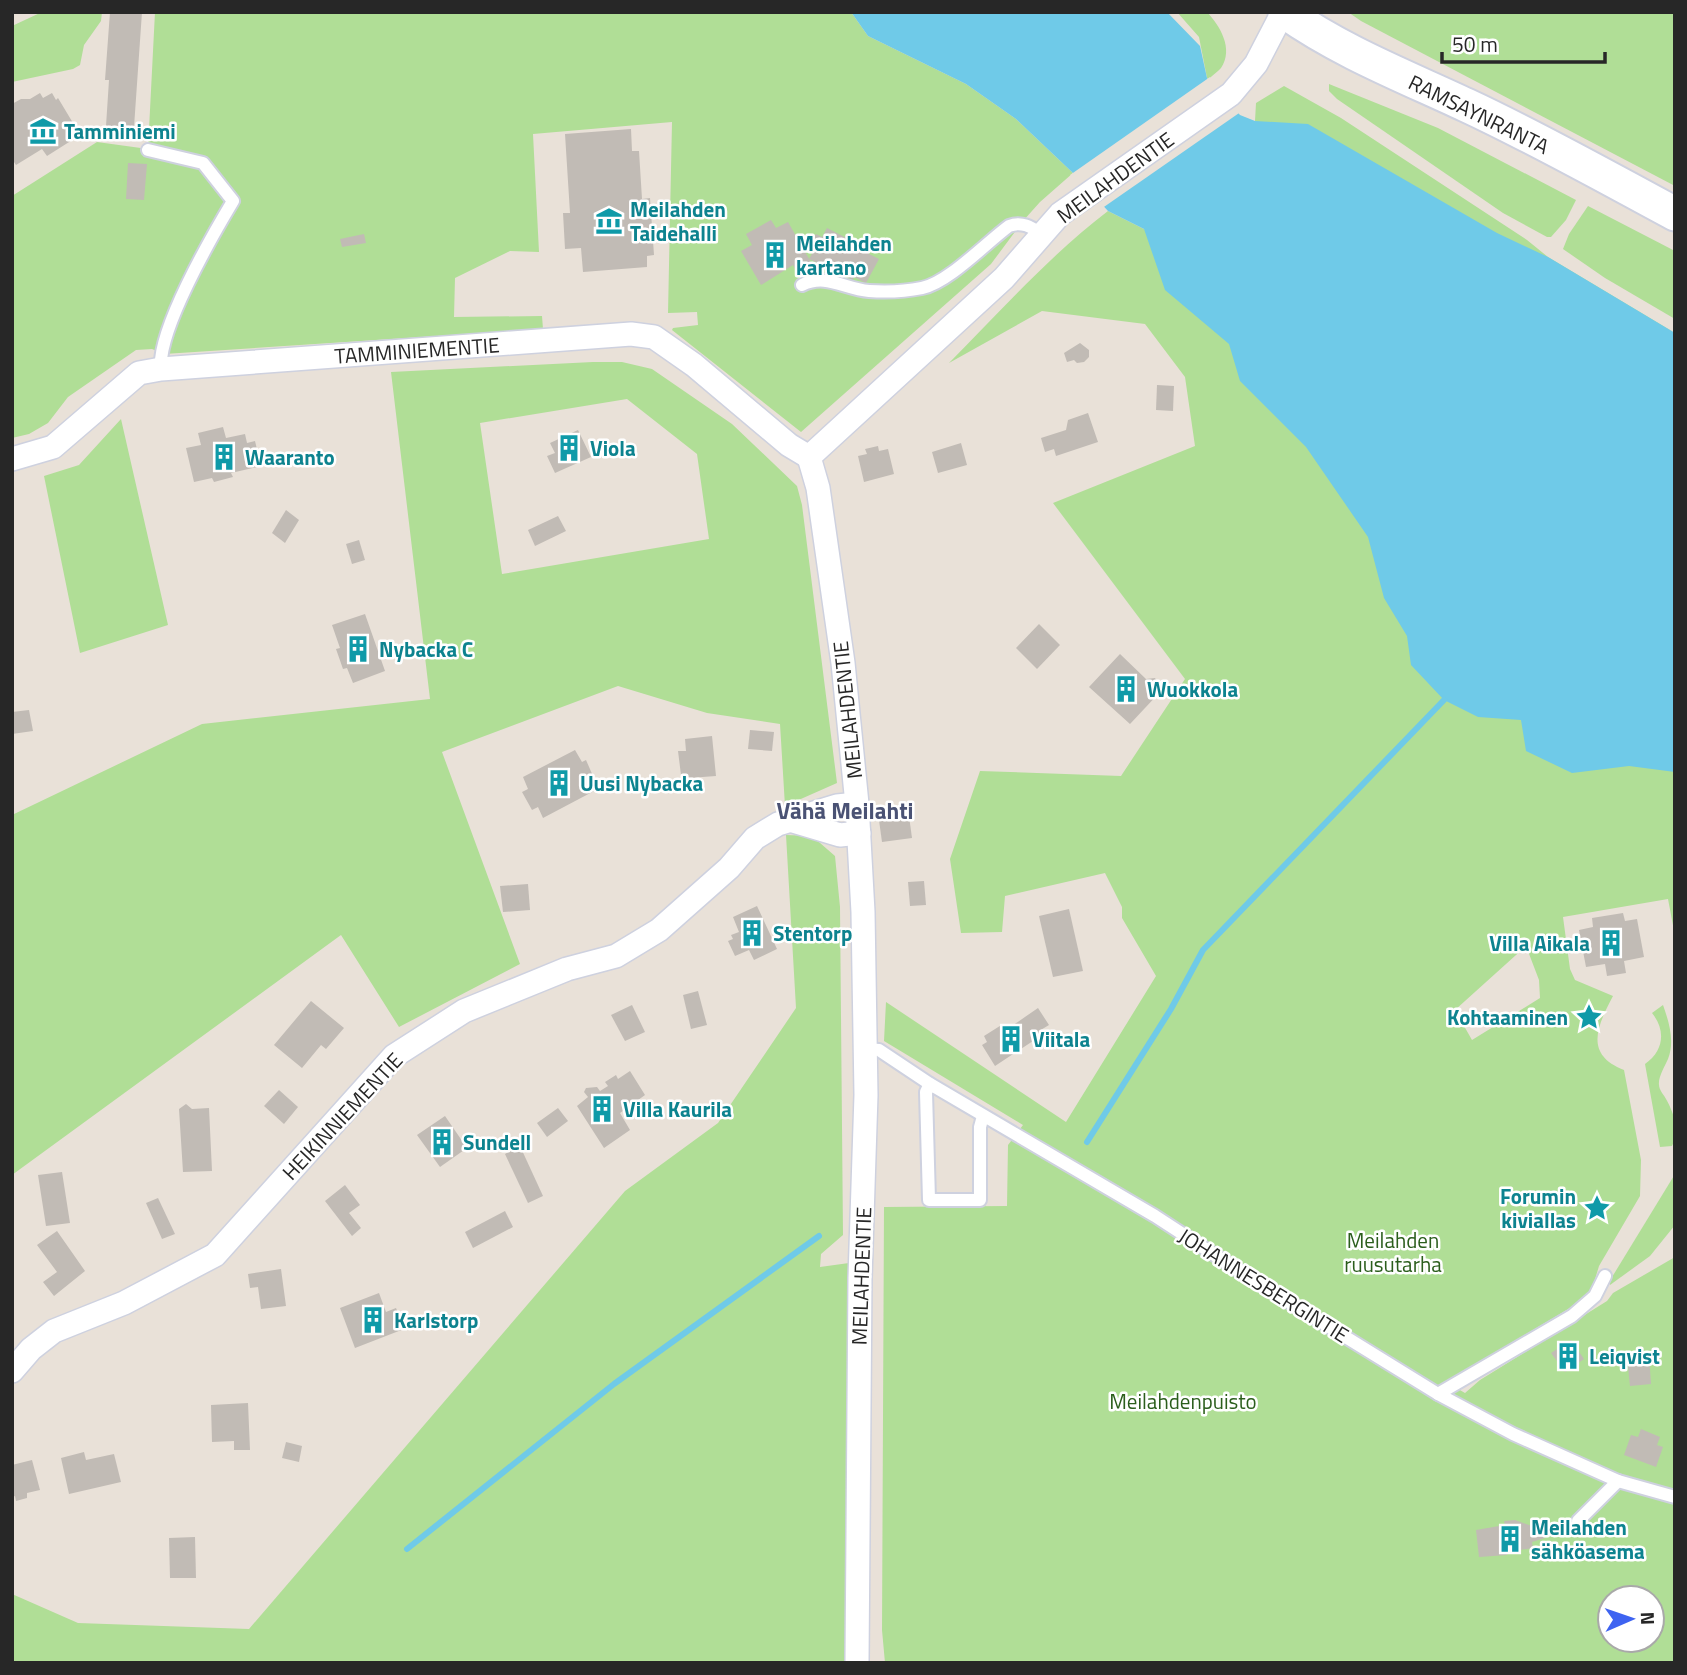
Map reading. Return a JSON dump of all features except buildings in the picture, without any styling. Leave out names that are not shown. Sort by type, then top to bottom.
[{"type":"main road","name":"RAMSAYNRANTA","points":[[1284,12],[1318,36],[1370,63],[1466,105],[1675,214]]},
{"type":"street","name":"MEILAHDENTIE","points":[[857,1663],[860,1285],[866,1049],[859,833],[841,650],[818,488],[809,457],[1004,278],[1060,214],[1231,94],[1256,64],[1284,12]]},
{"type":"street","name":"TAMMINIEMENTIE","points":[[12,459],[53,447],[139,373],[161,369],[631,334],[654,337],[694,365],[789,445],[809,457]]},
{"type":"street","name":"HEIKINNIEMENTIE","points":[[12,1371],[31,1349],[54,1331],[124,1303],[215,1255],[394,1056],[464,1011],[567,969],[616,956],[659,930],[719,877],[755,838],[778,824],[837,806],[857,804]]},
{"type":"street","points":[[793,821],[840,835],[859,833]]},
{"type":"lane","points":[[148,150],[202,163],[233,201],[192,274],[166,336],[160,357],[161,369]]},
{"type":"lane","points":[[802,285],[813,280],[828,280],[867,291],[923,288],[940,281],[1009,226],[1017,223],[1028,225],[1042,234]]},
{"type":"lane","name":"JOHANNESBERGINTIE","points":[[866,1049],[879,1050],[983,1116],[1155,1216],[1438,1394],[1513,1434],[1618,1481],[1675,1497]]},
{"type":"lane","points":[[930,1084],[926,1091],[929,1200],[980,1200],[980,1127],[983,1116]]},
{"type":"lane","points":[[1438,1394],[1572,1316],[1595,1296],[1605,1276]]},
{"type":"lane","points":[[1578,1521],[1618,1481]]},
{"type":"green space","points":[[42,12],[102,12],[101,21],[84,45],[80,65],[73,69],[12,82],[12,26]]},
{"type":"green space","points":[[155,12],[851,12],[868,36],[966,84],[1016,119],[1073,173],[1040,202],[991,264],[801,432],[672,330],[698,325],[697,312],[668,313],[672,122],[533,134],[539,252],[510,251],[455,278],[454,317],[542,316],[543,329],[164,354],[152,349],[136,350],[68,397],[48,423],[29,434],[12,438],[12,196],[97,142],[148,149]]},
{"type":"green space","points":[[1177,12],[1207,12],[1221,31],[1226,46],[1225,61],[1209,79],[1199,37]]},
{"type":"green space","points":[[1348,12],[1675,12],[1675,186],[1361,21]]},
{"type":"green space","points":[[1329,84],[1438,128],[1576,200],[1566,220],[1551,237],[1547,237],[1503,213],[1337,99],[1329,91]]},
{"type":"green space","points":[[1284,86],[1341,118],[1527,240],[1548,257],[1675,333],[1255,121],[1256,103]]},
{"type":"green space","points":[[1588,206],[1675,251],[1675,319],[1605,278],[1563,249],[1569,234]]},
{"type":"green space","name":"Meilahdenpuisto","points":[[1108,211],[1144,229],[1675,642],[1675,936],[1668,899],[1563,917],[1570,969],[1575,980],[1613,996],[1599,1028],[1599,1047],[1603,1056],[1624,1070],[1641,1160],[1640,1196],[1599,1266],[1590,1296],[1446,1382],[1465,1393],[1480,1380],[1607,1301],[1613,1293],[1675,1257],[1675,1663],[885,1663],[882,1630],[884,1207],[1007,1206],[1008,1145],[1023,1125],[884,1041],[886,1002],[1066,1122],[1156,976],[1122,918],[1122,907],[1105,873],[1005,896],[1002,932],[961,933],[950,859],[980,771],[1121,776],[1185,679],[1053,503],[1195,446],[1185,377],[1145,324],[1042,311],[949,363],[1046,265]],"holes":[[[1526,946],[1539,980],[1540,998],[1472,1040],[1455,1010]]]},
{"type":"green space","points":[[622,362],[652,369],[732,424],[797,486],[802,505],[837,783],[785,806],[780,724],[707,713],[618,686],[442,752],[520,964],[399,1027],[341,935],[12,1175],[12,815],[202,724],[430,699],[391,372]],"holes":[[[627,399],[697,454],[709,539],[502,574],[480,423]]]},
{"type":"green space","points":[[121,419],[168,625],[80,653],[44,476],[79,465]]},
{"type":"green space","points":[[786,835],[812,836],[835,856],[840,907],[843,1235],[821,1254],[820,1267],[849,1263],[845,1663],[12,1663],[12,1594],[78,1623],[249,1629],[625,1191],[718,1123],[796,1008]]},
{"type":"green space","points":[[1663,1005],[1671,1045],[1659,1085],[1676,1128],[1672,1146],[1660,1147],[1645,1064],[1659,1047],[1661,1033],[1652,1013]]},
{"type":"green space","points":[[1675,1174],[1675,1225],[1650,1256],[1610,1285],[1609,1282]]},
{"type":"water","points":[[851,12],[1167,12],[1200,46],[1207,78],[1240,115],[1255,121],[1308,124],[1497,233],[1548,257],[1675,333],[1675,772],[1629,766],[1572,773],[1526,751],[1521,720],[1478,717],[1444,700],[1411,665],[1407,636],[1384,598],[1368,537],[1306,447],[1240,381],[1229,344],[1165,290],[1144,229],[1108,211],[1073,173],[1016,119],[966,84],[868,36]]},
{"type":"pier","points":[[1210,77],[1242,111],[1101,209],[1070,175]]},
{"type":"waterway","points":[[1087,1142],[1171,1009],[1203,950],[1444,700]]},
{"type":"waterway","points":[[407,1549],[614,1384],[819,1236]]},
{"type":"place","name":"Tamminiemi","points":[[43,131]]},
{"type":"place","name":"Meilahden Taidehalli","points":[[609,221]]},
{"type":"place","name":"Meilahden kartano","points":[[775,255]]},
{"type":"place","name":"Viola","points":[[569,448]]},
{"type":"place","name":"Waaranto","points":[[224,457]]},
{"type":"place","name":"Nybacka C","points":[[358,649]]},
{"type":"place","name":"Wuokkola","points":[[1126,689]]},
{"type":"place","name":"Uusi Nybacka","points":[[559,783]]},
{"type":"place","name":"Stentorp","points":[[752,933]]},
{"type":"place","name":"Villa Aikala","points":[[1611,943]]},
{"type":"place","name":"Kohtaaminen","points":[[1589,1017]]},
{"type":"place","name":"Viitala","points":[[1011,1039]]},
{"type":"place","name":"Villa Kaurila","points":[[602,1109]]},
{"type":"place","name":"Sundell","points":[[442,1142]]},
{"type":"place","name":"Forumin kiviallas","points":[[1597,1208]]},
{"type":"place","name":"Karlstorp","points":[[373,1320]]},
{"type":"place","name":"Leiqvist","points":[[1568,1356]]},
{"type":"place","name":"Meilahden sähköasema","points":[[1510,1539]]},
{"type":"district","name":"Vähä Meilahti","points":[[845,810]]},
{"type":"park label","name":"Meilahden ruusutarha","points":[[1393,1252]]}]
